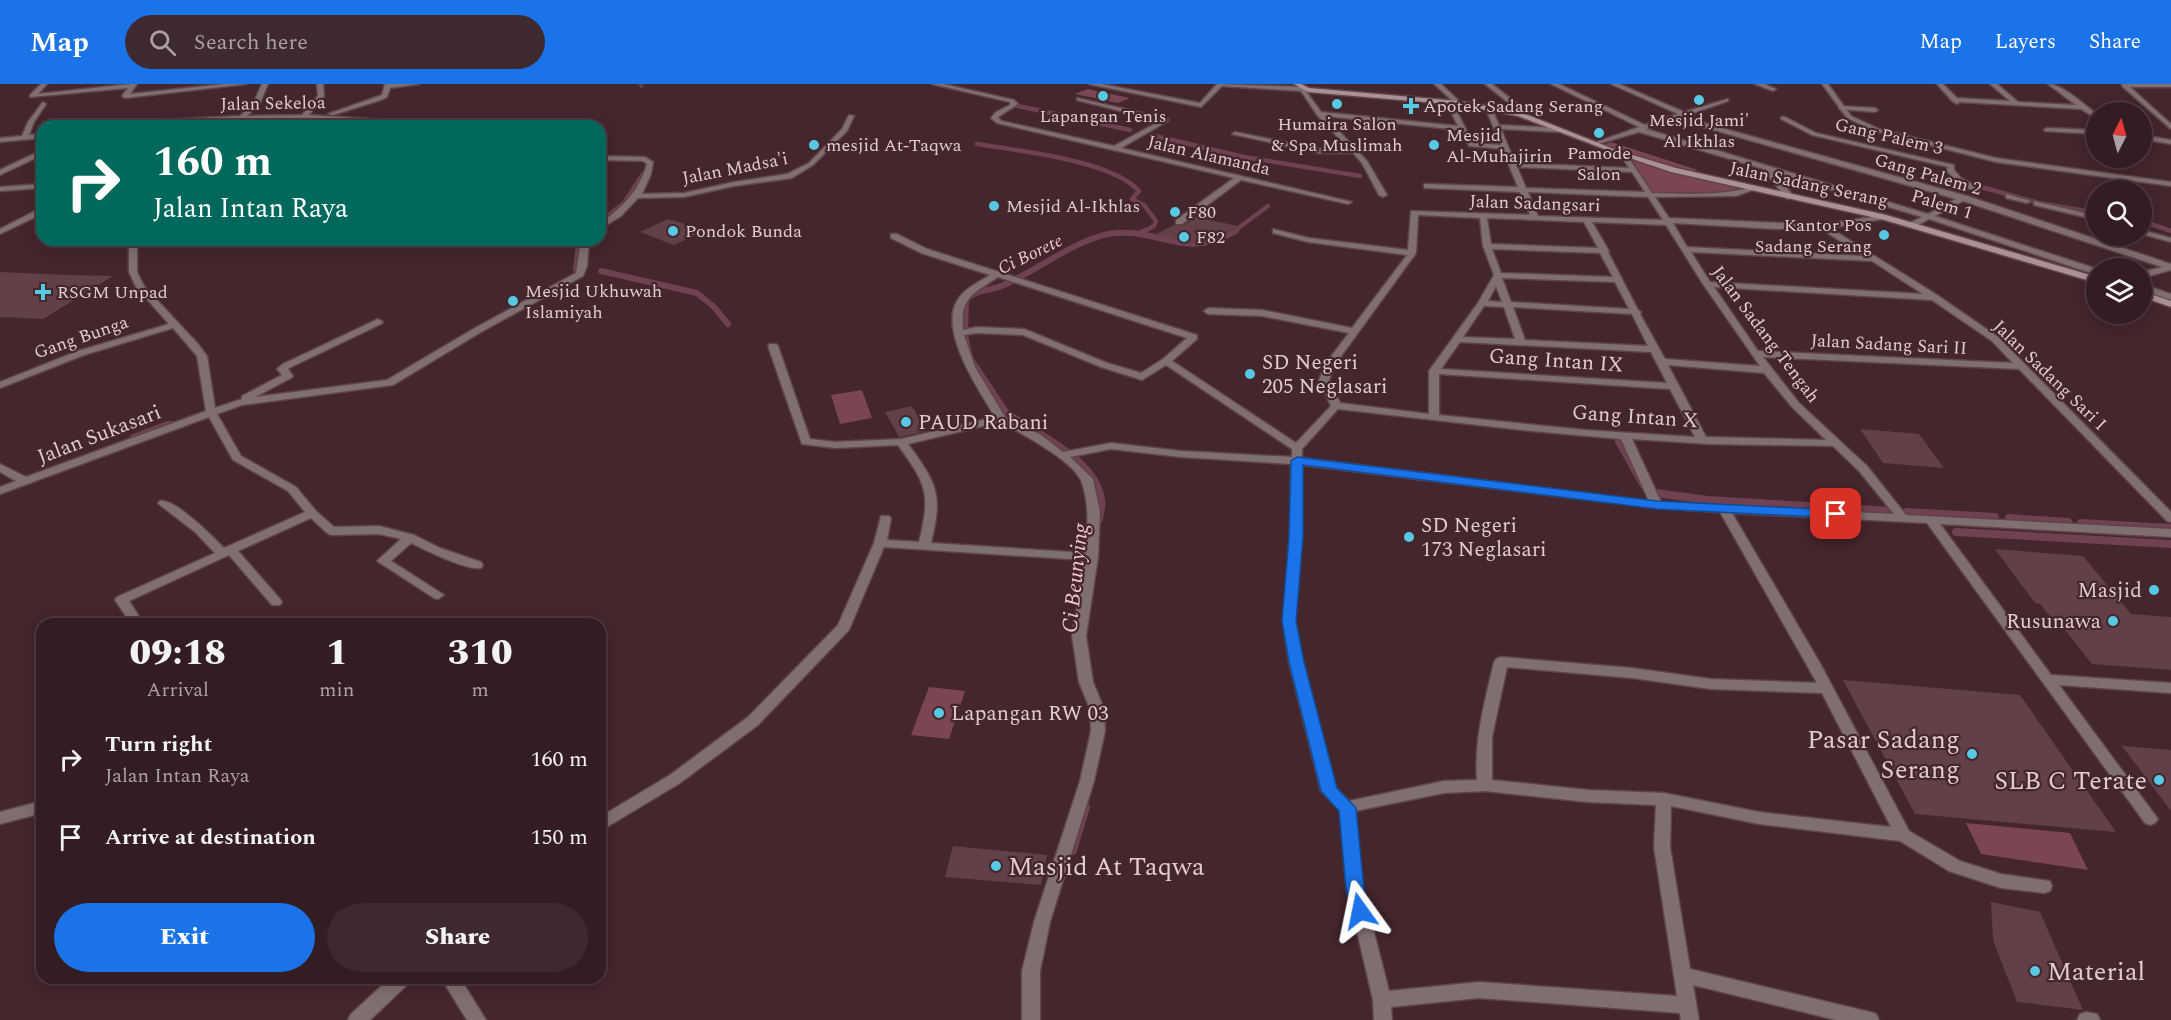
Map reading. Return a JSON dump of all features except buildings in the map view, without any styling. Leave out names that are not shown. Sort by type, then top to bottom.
[{"type":"main road","points":[[1297,84],[1303,89]]},
{"type":"main road","name":"Jalan Sadang Serang","points":[[1303,89],[1458,103],[1520,114],[1624,155],[1752,189],[1883,217],[2086,277]]},
{"type":"main road","points":[[2152,297],[2171,304]]},
{"type":"street","points":[[44,84],[32,96],[132,87],[179,91]]},
{"type":"street","points":[[167,91],[182,84]]},
{"type":"street","points":[[132,87],[126,97],[243,84]]},
{"type":"street","points":[[240,118],[257,103],[265,84]]},
{"type":"street","points":[[303,120],[321,96],[320,84]]},
{"type":"street","points":[[321,116],[379,99],[385,96],[388,85],[416,84]]},
{"type":"street","name":"Jalan Alamanda","points":[[935,84],[1012,101],[1015,104],[994,118],[999,122],[1348,202]]},
{"type":"street","points":[[1092,84],[1201,105],[1220,84],[1303,89],[1319,114],[1371,171],[1383,195]]},
{"type":"street","points":[[1437,84],[1458,103]]},
{"type":"street","points":[[1488,84],[1518,107],[1520,114]]},
{"type":"street","name":"Palem 1","points":[[1554,84],[1641,128],[1755,166],[1930,217],[2086,268]]},
{"type":"street","points":[[1614,84],[1683,114]]},
{"type":"street","points":[[1758,84],[1773,89]]},
{"type":"street","points":[[1825,84],[1849,117],[1865,126],[1966,154],[2008,163],[2171,184]]},
{"type":"street","points":[[1940,84],[1955,101],[2085,107]]},
{"type":"street","points":[[1993,84],[2016,103]]},
{"type":"street","points":[[2051,84],[2085,107]]},
{"type":"street","points":[[2124,84],[2171,85]]},
{"type":"street","points":[[2124,84],[2171,127]]},
{"type":"street","points":[[1079,99],[1166,120],[1114,148]]},
{"type":"street","points":[[1596,144],[1723,101]]},
{"type":"street","points":[[1449,102],[1471,145],[1504,147]]},
{"type":"street","points":[[24,138],[43,104]]},
{"type":"street","points":[[1488,107],[1535,218]]},
{"type":"street","points":[[1841,108],[1875,110]]},
{"type":"street","points":[[1319,114],[1461,128]]},
{"type":"street","name":"Jalan Sekeloa","points":[[200,120],[321,116],[362,120]]},
{"type":"street","name":"Jalan Madsa'i","points":[[637,196],[684,195],[734,183],[789,176],[810,164],[845,130],[851,116]]},
{"type":"street","name":"Gang Palem 2","points":[[1674,117],[1963,199],[2171,267]]},
{"type":"street","name":"Gang Palem 3","points":[[1783,118],[1814,134],[1951,169],[1958,180],[1977,189],[1963,199]]},
{"type":"street","points":[[1496,127],[1560,130]]},
{"type":"street","points":[[2047,130],[2086,132]]},
{"type":"street","points":[[1235,134],[1318,152],[1353,151]]},
{"type":"street","points":[[0,141],[36,137]]},
{"type":"street","points":[[2152,139],[2171,142]]},
{"type":"street","points":[[0,173],[36,155]]},
{"type":"street","name":"Jalan Sadang Tengah","points":[[1624,155],[1707,284],[1768,370],[1802,412],[1879,486],[1902,517]]},
{"type":"street","points":[[606,158],[645,159],[651,163],[649,177],[637,196],[623,211],[606,223]]},
{"type":"street","points":[[1512,165],[1634,170]]},
{"type":"street","points":[[1755,166],[1772,176],[1790,197]]},
{"type":"street","points":[[1179,222],[1238,178]]},
{"type":"street","points":[[0,189],[36,186]]},
{"type":"street","points":[[1427,186],[1711,196],[1736,194],[1752,189]]},
{"type":"street","points":[[2009,196],[2027,201]]},
{"type":"street","points":[[1912,225],[1963,199]]},
{"type":"street","points":[[2037,203],[2086,215]]},
{"type":"street","name":"Jalan Sadangsari","points":[[1412,254],[1414,213],[1823,227]]},
{"type":"street","points":[[0,232],[36,214]]},
{"type":"street","points":[[1483,215],[1487,246],[1521,342]]},
{"type":"street","points":[[1823,227],[1856,224],[1883,217]]},
{"type":"street","points":[[1587,220],[1702,440]]},
{"type":"street","name":"Jalan Sadang Sari I","points":[[1823,227],[1934,297],[1995,339],[2171,519]]},
{"type":"street","points":[[1276,231],[1308,240],[1412,254],[1331,363],[1324,380],[1336,406],[1297,454],[1296,537],[1289,621],[1296,662],[1329,791],[1347,808],[1355,889],[1382,1000],[1383,1020]]},
{"type":"street","points":[[2152,235],[2171,240]]},
{"type":"street","points":[[894,236],[924,251],[1193,336],[1166,361],[1145,376],[1139,376],[1104,366],[1024,332],[960,333]]},
{"type":"street","points":[[133,246],[134,272],[140,287],[195,345],[202,356],[211,412],[237,459],[292,489],[331,531],[379,530],[410,538],[436,551],[477,565]]},
{"type":"street","points":[[240,402],[390,383],[478,330],[580,274],[584,268],[583,246]]},
{"type":"street","points":[[1487,246],[1605,251]]},
{"type":"street","points":[[1686,249],[1875,259]]},
{"type":"street","points":[[2152,272],[2171,267]]},
{"type":"street","points":[[997,274],[961,301],[957,313],[970,367],[1001,419],[1037,437],[1087,479],[1092,491],[1094,512],[1092,557],[1079,636],[1086,682],[1097,709],[1098,731],[1087,781],[1042,922],[1031,972],[1031,1020]]},
{"type":"street","points":[[1498,275],[1620,280]]},
{"type":"street","points":[[1434,418],[1434,371],[1482,303],[1498,275]]},
{"type":"street","points":[[1707,284],[1934,297]]},
{"type":"street","points":[[2152,290],[2171,297]]},
{"type":"street","points":[[1482,303],[1637,312]]},
{"type":"street","points":[[1208,310],[1262,313],[1354,331]]},
{"type":"street","points":[[240,402],[288,376],[282,369],[286,366],[378,322]]},
{"type":"street","name":"Gang Bunga","points":[[0,385],[91,349],[174,325]]},
{"type":"street","points":[[1457,339],[1656,349]]},
{"type":"street","points":[[772,346],[806,441],[835,445],[901,442],[1001,419]]},
{"type":"street","name":"Jalan Sadang Sari II","points":[[1756,354],[2021,366]]},
{"type":"street","points":[[1166,361],[1297,454]]},
{"type":"street","points":[[1663,362],[1768,370]]},
{"type":"street","name":"Gang Intan IX","points":[[1434,371],[1675,386]]},
{"type":"street","name":"Jalan Sukasari","points":[[0,491],[240,402]]},
{"type":"street","name":"Gang Intan X","points":[[1336,406],[1434,418],[1625,436],[1835,443]]},
{"type":"street","points":[[1625,436],[1657,505]]},
{"type":"street","points":[[901,442],[932,486],[934,500],[924,546]]},
{"type":"street","points":[[1060,456],[1111,447],[1151,452],[1297,454],[1657,505],[2171,532]]},
{"type":"street","points":[[0,467],[26,482]]},
{"type":"street","points":[[164,503],[226,551],[276,602]]},
{"type":"street","points":[[1724,509],[1825,688],[1903,835]]},
{"type":"street","points":[[134,618],[121,600],[312,513]]},
{"type":"street","points":[[606,821],[675,779],[753,721],[844,627],[880,543],[885,518]]},
{"type":"street","points":[[1930,519],[2150,819]]},
{"type":"street","points":[[410,538],[383,561],[438,595]]},
{"type":"street","points":[[880,543],[1092,557]]},
{"type":"street","points":[[1485,785],[1483,766],[1485,724],[1501,662],[1632,673],[1711,684],[1825,688]]},
{"type":"street","points":[[2046,679],[2171,688]]},
{"type":"street","points":[[1347,808],[1444,788],[1485,785],[1588,796],[1664,800],[1759,818],[1903,835],[1955,866],[2001,881],[2044,886]]},
{"type":"street","points":[[1382,1000],[1479,990],[1689,1013],[1662,847],[1664,800]]},
{"type":"street","points":[[0,818],[36,809]]},
{"type":"street","points":[[1683,975],[1870,1020]]},
{"type":"street","points":[[357,1020],[396,984]]},
{"type":"street","points":[[454,984],[477,1020]]},
{"type":"street","points":[[2086,1020],[2091,1020]]},
{"type":"shaded area","name":"Lapangan Tenis","points":[[1087,89],[1130,98],[1118,103],[1075,94]]},
{"type":"shaded area","points":[[1611,142],[1698,170],[1689,171],[1665,166],[1604,145]]},
{"type":"shaded area","points":[[1631,158],[1745,189],[1713,195],[1651,193]]},
{"type":"shaded area","points":[[862,390],[872,418],[840,424],[831,395]]},
{"type":"shaded area","name":"Lapangan RW 03","points":[[929,687],[965,691],[949,739],[911,735]]},
{"type":"shaded area","points":[[1966,823],[2070,833],[2088,870],[1981,854]]},
{"type":"waterway","points":[[1240,84],[1260,86]]},
{"type":"waterway","points":[[1467,103],[1505,110]]},
{"type":"waterway","points":[[1018,106],[1130,130]]},
{"type":"waterway","points":[[1155,136],[1244,157],[1360,176]]},
{"type":"waterway","points":[[977,144],[1063,158],[1087,164],[1126,180],[1139,191],[1132,199],[1144,205],[1156,221],[1154,226],[1143,232]]},
{"type":"waterway","points":[[606,217],[624,203],[643,174]]},
{"type":"waterway","points":[[1970,184],[2039,203],[2086,211]]},
{"type":"waterway","name":"Ci Borete","points":[[1233,232],[1268,206]]},
{"type":"waterway","points":[[2152,224],[2171,231]]},
{"type":"waterway","name":"Ci Borete","points":[[1028,426],[1006,412],[970,358],[965,335],[966,299],[975,293],[999,287],[1017,279],[1074,247],[1103,235],[1133,233],[1188,244],[1218,239],[1236,231]]},
{"type":"waterway","name":"Ci Borete","points":[[1139,234],[1143,232]]},
{"type":"waterway","points":[[576,269],[579,246]]},
{"type":"waterway","points":[[601,271],[697,293],[714,307],[728,324]]},
{"type":"waterway","points":[[164,426],[171,424]]},
{"type":"waterway","points":[[134,438],[168,425]]},
{"type":"waterway","name":"Ci Beunying","points":[[1025,425],[1071,456],[1091,476],[1098,487],[1101,500],[1099,519]]},
{"type":"waterway","points":[[1619,441],[1643,484]]},
{"type":"waterway","points":[[1656,493],[1708,500],[1891,511]]},
{"type":"waterway","points":[[1907,512],[1995,517]]},
{"type":"waterway","points":[[2009,518],[2068,522]]},
{"type":"waterway","points":[[2081,523],[2171,528]]},
{"type":"waterway","points":[[1956,532],[2171,544]]},
{"type":"waterway","name":"Ci Beunying","points":[[1072,850],[1085,807]]},
{"type":"place","name":"Lapangan Tenis","points":[[1103,96]]},
{"type":"place","name":"Mesjid Jami' Al Ikhlas","points":[[1699,100]]},
{"type":"place","name":"Humaira Salon & Spa Muslimah","points":[[1337,104]]},
{"type":"place","name":"Apotek Sadang Serang","points":[[1411,106]]},
{"type":"place","name":"Pamode Salon","points":[[1599,133]]},
{"type":"place","name":"mesjid At-Taqwa","points":[[814,145]]},
{"type":"place","name":"Mesjid Al-Muhajirin","points":[[1434,145]]},
{"type":"place","name":"Mesjid Al-Ikhlas","points":[[994,206]]},
{"type":"place","name":"F80","points":[[1175,212]]},
{"type":"place","name":"Pondok Bunda","points":[[673,231]]},
{"type":"place","name":"Kantor Pos Sadang Serang","points":[[1884,235]]},
{"type":"place","name":"F82","points":[[1184,237]]},
{"type":"place","name":"RSGM Unpad","points":[[43,292]]},
{"type":"place","name":"Mesjid Ukhuwah Islamiyah","points":[[513,301]]},
{"type":"place","name":"SD Negeri 205 Neglasari","points":[[1250,374]]},
{"type":"place","name":"PAUD Rabani","points":[[906,422]]},
{"type":"place","name":"SD Negeri 173 Neglasari","points":[[1409,537]]},
{"type":"place","name":"Masjid","points":[[2154,590]]},
{"type":"place","name":"Rusunawa","points":[[2113,621]]},
{"type":"place","name":"Lapangan RW 03","points":[[939,713]]},
{"type":"place","name":"Pasar Sadang Serang","points":[[1972,754]]},
{"type":"place","name":"SLB C Terate","points":[[2159,780]]},
{"type":"place","name":"Masjid At Taqwa","points":[[996,866]]},
{"type":"place","name":"Material","points":[[2035,971]]},
{"type":"route","points":[[1360,911],[1355,889],[1347,808],[1329,791],[1296,662],[1289,621],[1296,537],[1297,461],[1657,505],[1836,514]]}]
